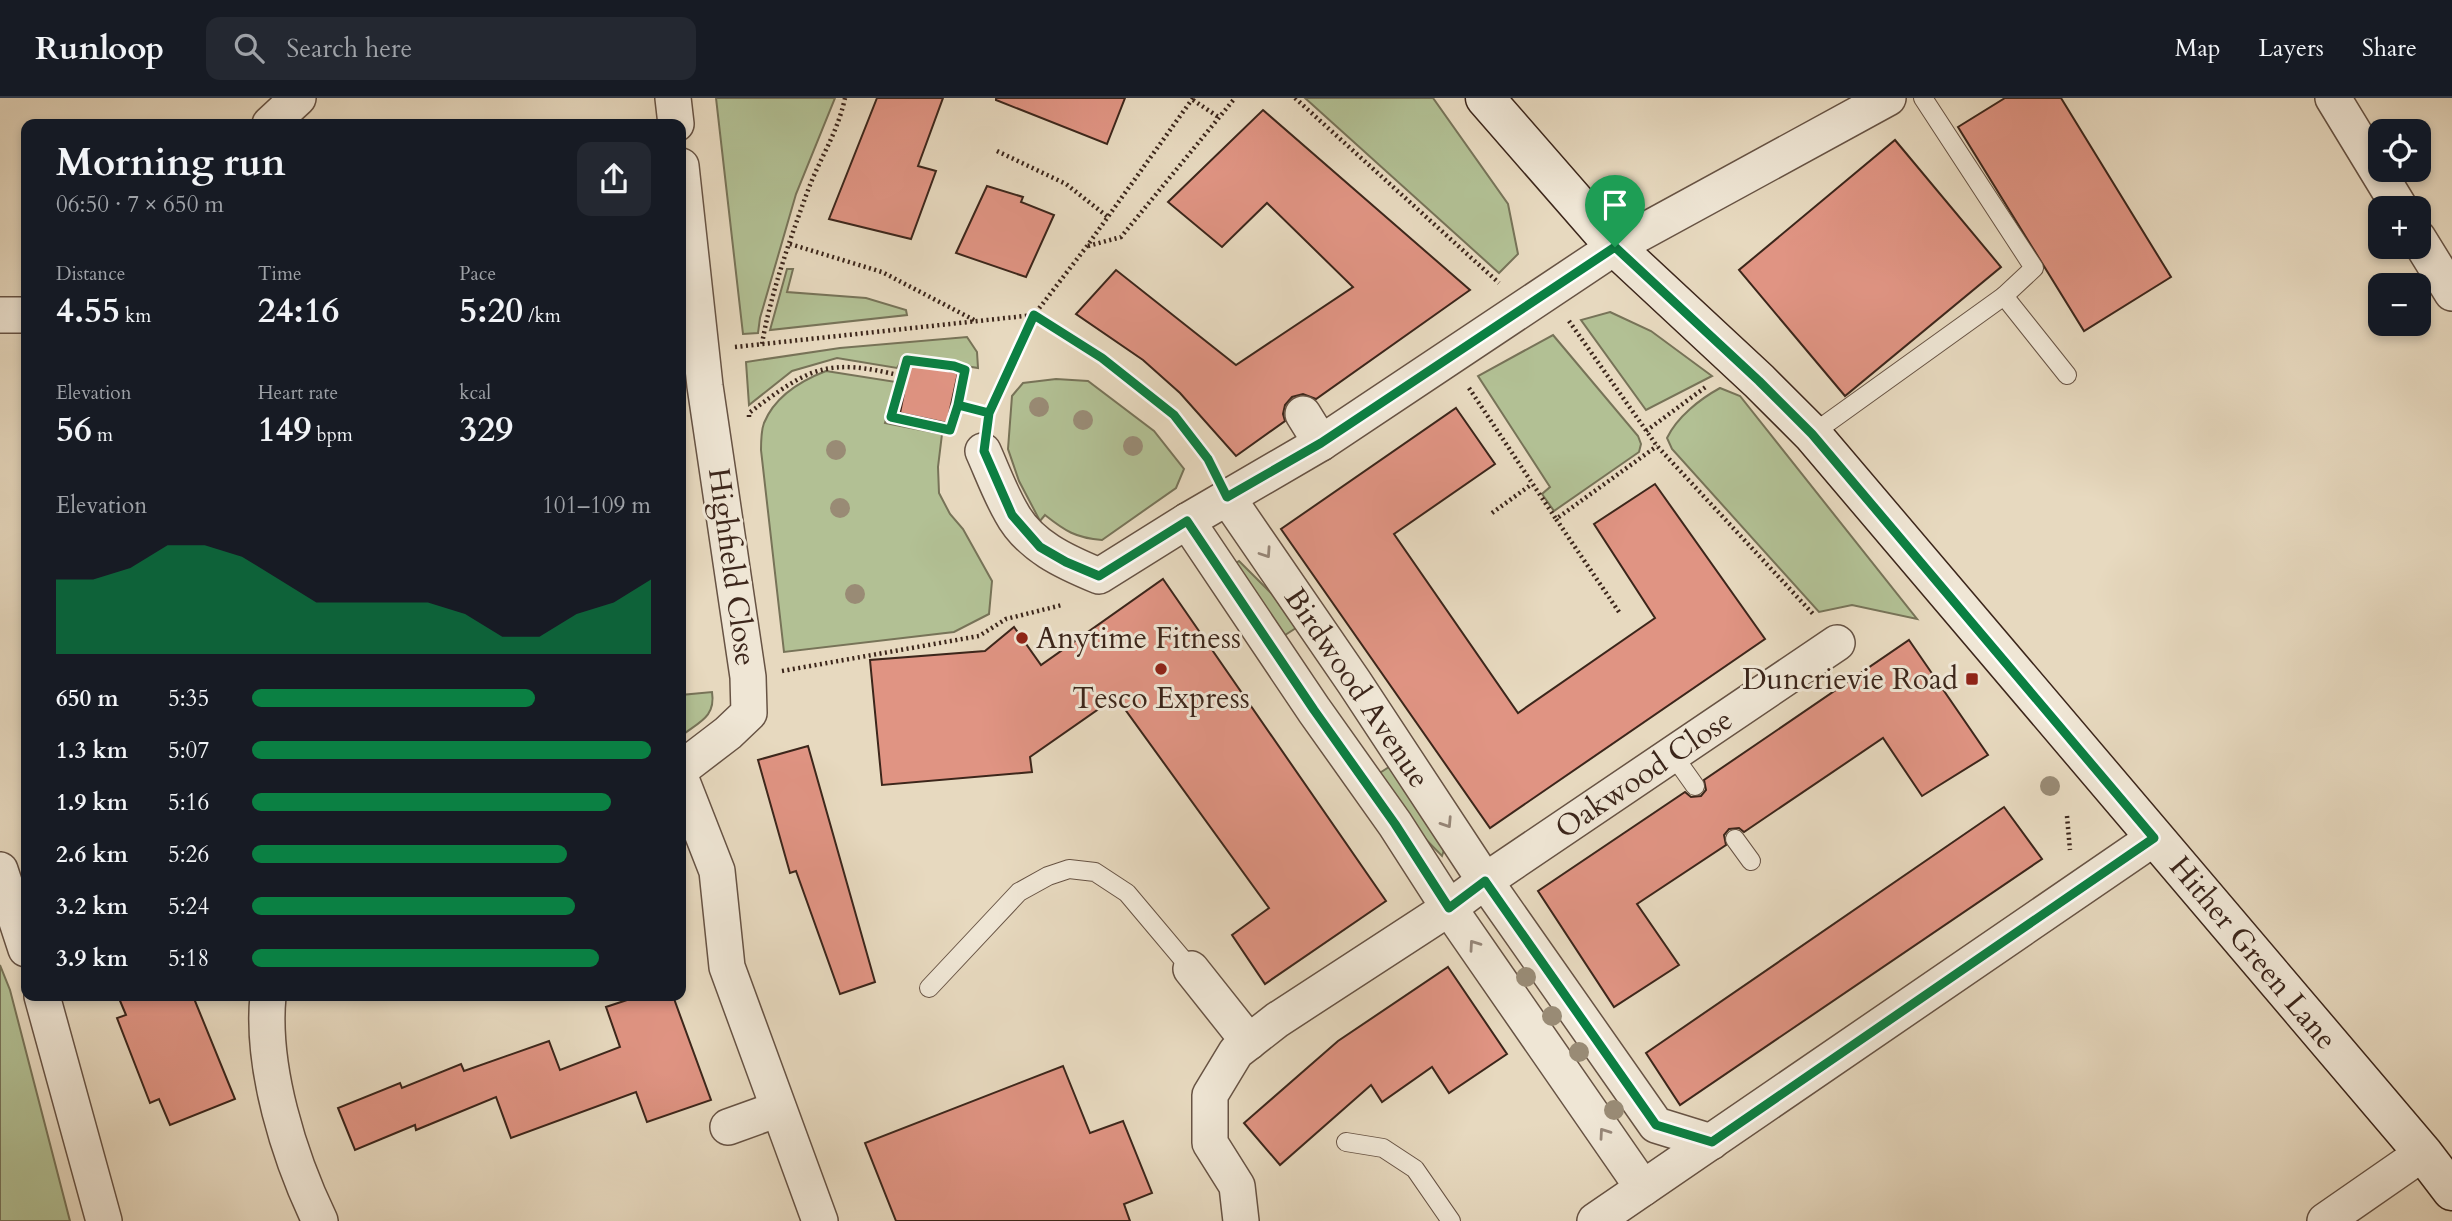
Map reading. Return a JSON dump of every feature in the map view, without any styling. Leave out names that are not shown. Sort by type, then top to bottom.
[{"type":"street","points":[[673,98],[675,119]]},
{"type":"street","name":"Hither Green Lane","points":[[1485,98],[1615,247],[1812,434],[2423,1153],[2452,1191]]},
{"type":"street","points":[[984,451],[1012,515],[1040,547],[1099,576],[1227,497],[1312,428],[1450,358],[1615,247],[1888,98]]},
{"type":"street","points":[[2333,98],[2393,196]]},
{"type":"street","points":[[275,119],[297,99]]},
{"type":"street","name":"Highfield Close","points":[[686,210],[702,351],[699,387],[748,677],[749,713],[686,765]]},
{"type":"street","points":[[2431,259],[2452,293]]},
{"type":"street","points":[[0,315],[21,315]]},
{"type":"street","name":"Birdwood Avenue","points":[[1227,497],[1354,682],[1485,881],[1656,1125],[1712,1142]]},
{"type":"street","name":"Birdwood Avenue","points":[[1187,521],[1314,710],[1395,824],[1449,908],[1643,1188]]},
{"type":"street","name":"Oakwood Close","points":[[1485,881],[1673,755],[1829,633]]},
{"type":"street","points":[[686,792],[717,871],[727,967],[820,1221]]},
{"type":"street","points":[[1595,1221],[2154,838]]},
{"type":"street","points":[[0,870],[21,934]]},
{"type":"street","points":[[1241,1221],[1237,1186],[1210,1143],[1210,1095],[1236,1052],[1278,1020],[1449,908],[1485,881]]},
{"type":"street","points":[[1191,969],[1249,1042]]},
{"type":"street","points":[[43,1001],[104,1221]]},
{"type":"street","points":[[268,1001],[268,1055],[275,1096],[307,1195],[320,1221]]},
{"type":"street","points":[[728,1127],[778,1109]]},
{"type":"street","points":[[2325,1221],[2423,1153]]},
{"type":"lane","points":[[1812,434],[2004,296],[2034,268],[1923,98]]},
{"type":"lane","points":[[2004,296],[2067,375]]},
{"type":"lane","points":[[1673,755],[1695,786]]},
{"type":"lane","points":[[1735,839],[1751,861]]},
{"type":"lane","points":[[929,988],[1019,892],[1048,876],[1069,869],[1095,872],[1127,892],[1191,969]]},
{"type":"lane","points":[[1346,1142],[1383,1148],[1415,1169],[1451,1221]]},
{"type":"path","points":[[762,344],[766,320],[807,191],[840,122],[845,98]]},
{"type":"path","points":[[1087,246],[1122,237],[1235,98]]},
{"type":"path","points":[[1295,98],[1499,282]]},
{"type":"path","points":[[984,451],[989,413],[1034,315],[1193,99],[1220,118]]},
{"type":"path","points":[[998,151],[1066,184],[1108,217]]},
{"type":"path","points":[[790,244],[883,272],[977,321]]},
{"type":"path","points":[[1548,292],[1657,446],[1829,633]]},
{"type":"path","points":[[702,351],[1034,315],[1102,358],[1174,415],[1208,459],[1227,497]]},
{"type":"path","points":[[1450,358],[1619,612]]},
{"type":"path","points":[[907,360],[965,370],[950,430],[891,417],[902,376],[907,360]]},
{"type":"path","points":[[1646,431],[1740,363]]},
{"type":"path","points":[[750,427],[749,413],[802,375],[833,366],[902,376]]},
{"type":"path","points":[[958,405],[989,413]]},
{"type":"path","points":[[1556,519],[1657,446]]},
{"type":"path","points":[[1492,513],[1532,484]]},
{"type":"path","points":[[748,677],[979,636],[1006,619],[1062,605]]},
{"type":"green space","points":[[716,98],[835,98],[796,194],[758,333],[743,334]]},
{"type":"green space","points":[[1305,98],[1433,98],[1508,204],[1518,254],[1499,273]]},
{"type":"green space","points":[[787,269],[793,269],[787,292],[866,298],[906,310],[907,315],[770,330]]},
{"type":"green space","points":[[1610,312],[1651,331],[1712,376],[1646,410],[1581,320]]},
{"type":"green space","points":[[1553,335],[1638,436],[1641,444],[1639,452],[1554,511],[1542,494],[1550,487],[1478,376]]},
{"type":"green space","points":[[967,337],[977,352],[978,368],[904,356],[897,368],[837,358],[792,371],[749,405],[746,362],[840,348]]},
{"type":"green space","points":[[826,371],[896,382],[885,423],[942,434],[938,467],[939,493],[992,581],[989,614],[954,632],[784,652],[761,450],[762,433],[769,413],[782,397],[798,385]]},
{"type":"green space","points":[[1056,379],[1088,381],[1154,431],[1184,469],[1176,488],[1102,540],[1071,533],[1045,515],[1040,521],[1019,481],[1008,449],[1012,396],[1023,383]]},
{"type":"green space","points":[[1720,388],[1740,396],[1917,619],[1852,605],[1819,612],[1672,449],[1667,438],[1677,423],[1697,403]]},
{"type":"green space","points":[[1239,561],[1302,624],[1279,639],[1230,567]]},
{"type":"green space","points":[[712,692],[713,700],[705,718],[686,733],[686,695]]},
{"type":"green space","points":[[1392,765],[1447,841],[1442,856],[1405,818],[1372,778]]},
{"type":"green space","points":[[0,965],[10,990],[70,1221],[0,1221]]},
{"type":"building","points":[[877,98],[943,98],[918,166],[936,171],[911,239],[829,219]]},
{"type":"building","points":[[996,98],[1125,98],[1107,144]]},
{"type":"building","points":[[2005,98],[2061,98],[2171,277],[2084,331],[1958,127]]},
{"type":"building","points":[[1263,110],[1470,290],[1316,399],[1303,394],[1292,397],[1285,405],[1285,421],[1236,456],[1180,393],[1143,360],[1076,314],[1116,270],[1236,365],[1353,287],[1267,203],[1222,247],[1168,202]]},
{"type":"building","points":[[1895,140],[2001,267],[1845,396],[1739,270]]},
{"type":"building","points":[[987,186],[1023,197],[1021,202],[1054,215],[1026,277],[956,253]]},
{"type":"building","points":[[910,363],[958,373],[947,423],[900,413]]},
{"type":"building","points":[[1456,408],[1495,464],[1394,534],[1518,713],[1655,618],[1594,524],[1655,484],[1765,639],[1490,828],[1281,529]]},
{"type":"building","points":[[1163,579],[1386,901],[1265,984],[1232,935],[1269,908],[1116,697],[1030,757],[1032,772],[882,785],[870,660],[985,651],[1014,627],[1041,665]]},
{"type":"building","points":[[1909,640],[1988,755],[1922,796],[1883,738],[1744,832],[1739,828],[1729,829],[1724,835],[1726,845],[1637,904],[1679,965],[1614,1007],[1538,891],[1685,792],[1691,797],[1701,796],[1706,790],[1704,780]]},
{"type":"building","points":[[808,746],[875,982],[840,994],[796,871],[790,873],[758,760]]},
{"type":"building","points":[[2004,807],[2042,859],[1680,1105],[1646,1053]]},
{"type":"building","points":[[1448,967],[1507,1054],[1449,1093],[1432,1067],[1382,1102],[1371,1085],[1280,1165],[1244,1123],[1338,1041]]},
{"type":"building","points":[[120,1001],[195,1001],[235,1099],[170,1125],[159,1099],[150,1103],[117,1018],[126,1015]]},
{"type":"building","points":[[624,1001],[675,1001],[711,1100],[647,1122],[636,1092],[511,1138],[496,1097],[416,1130],[415,1125],[355,1150],[338,1108],[400,1083],[402,1088],[461,1064],[464,1071],[549,1041],[560,1070],[620,1047],[606,1007]]},
{"type":"building","points":[[1063,1066],[1090,1133],[1123,1121],[1152,1193],[1124,1204],[1130,1221],[896,1221],[865,1143]]},
{"type":"place","name":"Anytime Fitness","points":[[1022,638]]},
{"type":"place","name":"Tesco Express","points":[[1161,669]]},
{"type":"place","name":"Duncrievie Road","points":[[1972,679]]},
{"type":"route","points":[[1615,247],[1321,443],[1227,497],[1208,459],[1174,415],[1102,358],[1034,315],[989,413],[958,405],[965,370],[907,360],[891,417],[950,430],[958,405],[989,413],[984,451],[1012,515],[1040,547],[1099,576],[1187,521],[1314,710],[1395,824],[1449,908],[1485,881],[1656,1125],[1712,1142],[2154,838],[1812,434],[1615,247]]}]
